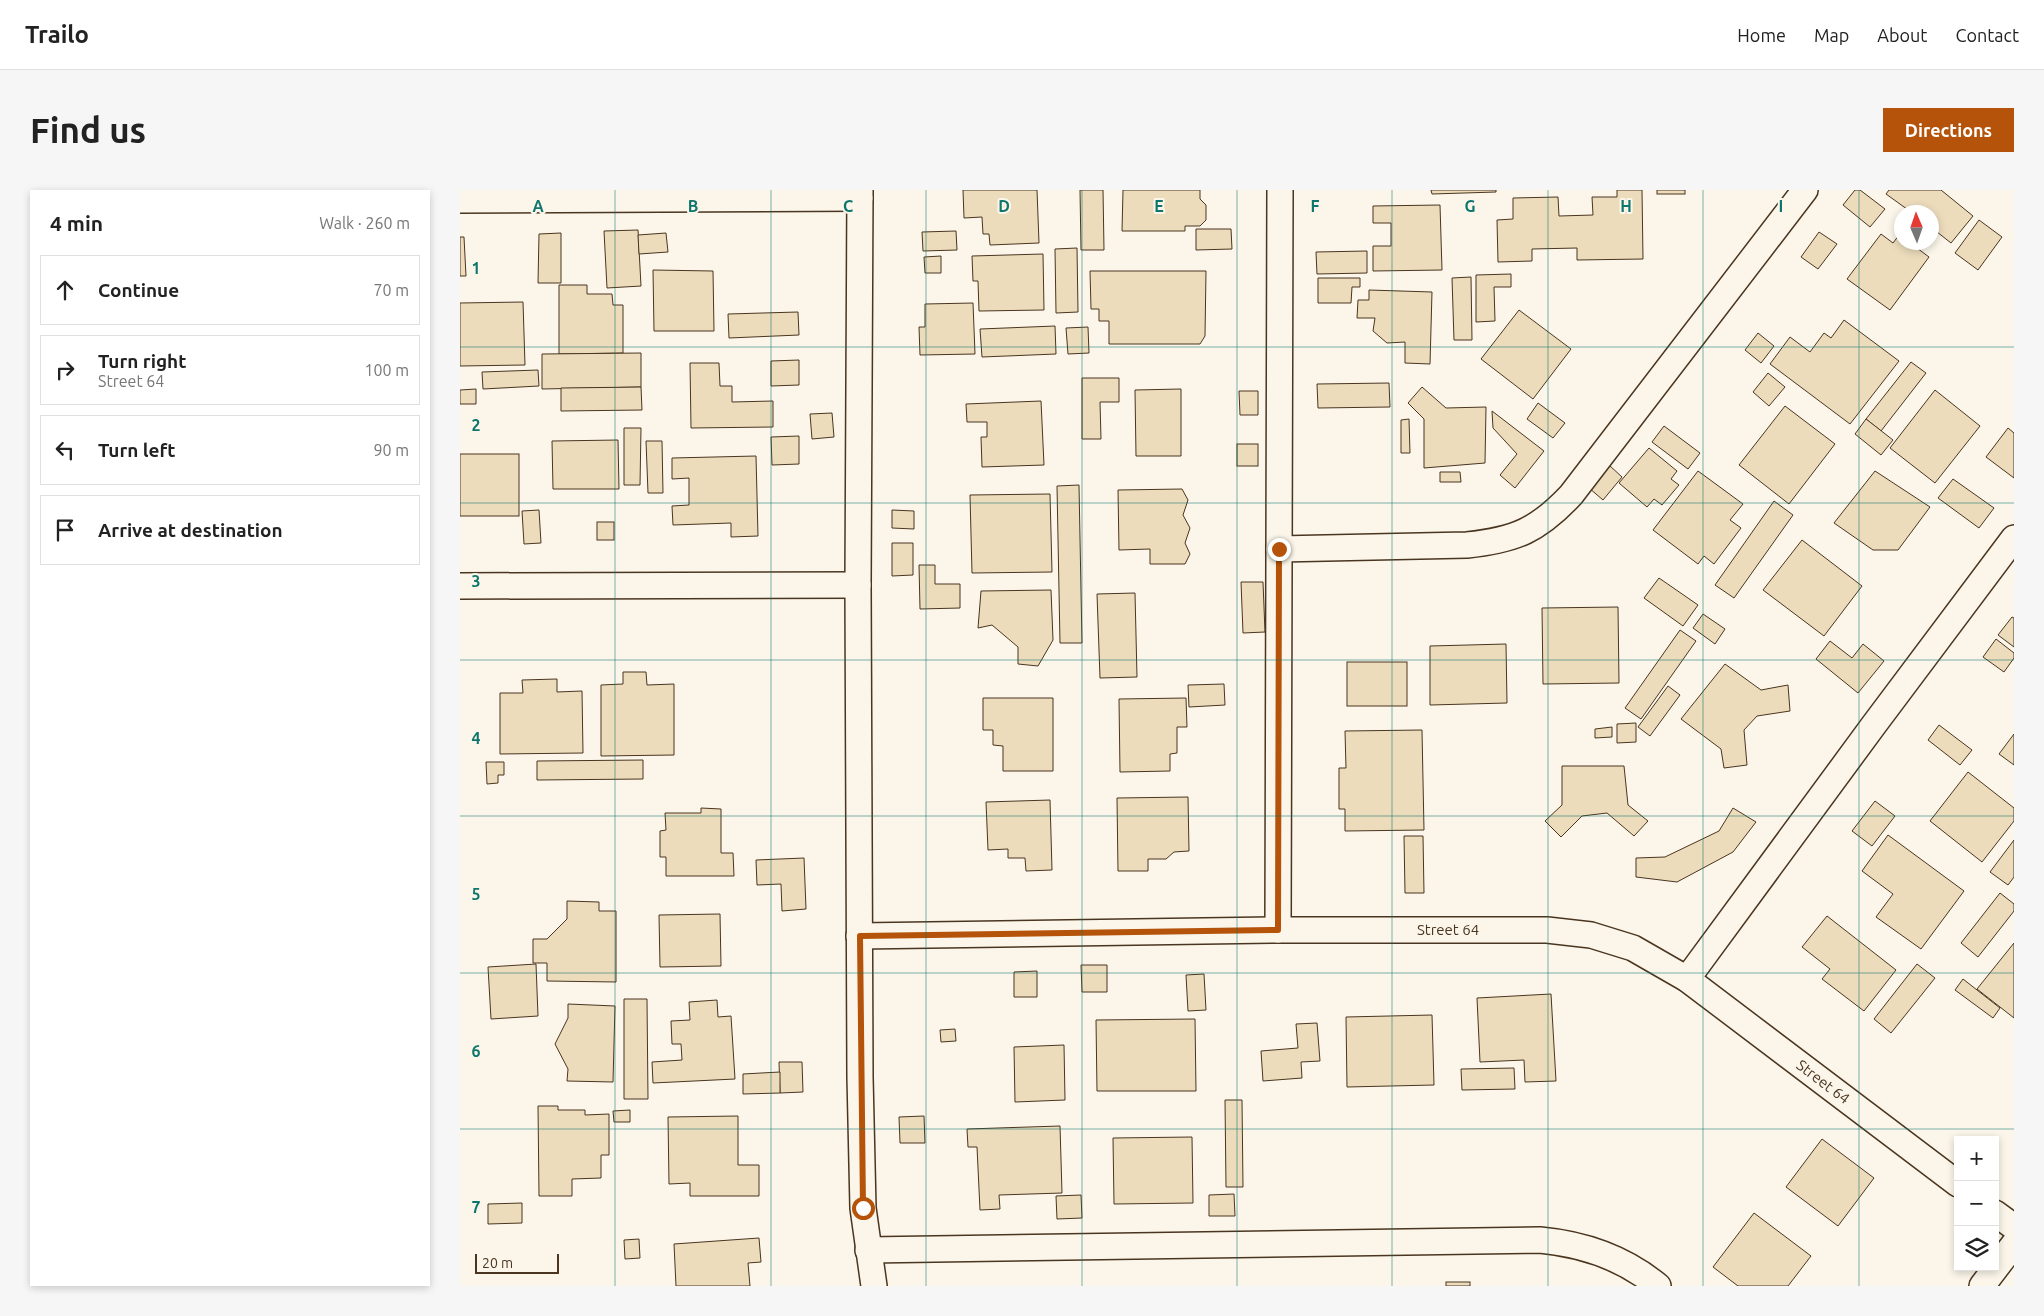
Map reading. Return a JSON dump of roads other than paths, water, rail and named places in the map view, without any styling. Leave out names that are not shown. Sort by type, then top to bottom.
[{"type":"street","points":[[1278,930],[1280,190]]},
{"type":"street","points":[[1279,549],[1467,545],[1497,542],[1526,532],[1551,516],[1571,495],[1798,192]]},
{"type":"street","points":[[460,200],[860,194],[858,585],[863,1208],[874,1286]]},
{"type":"street","points":[[1687,979],[2014,538]]},
{"type":"street","points":[[460,586],[858,585]]},
{"type":"street","name":"Street 64","points":[[860,936],[1278,930],[1569,931],[1591,934],[1633,948],[1687,979],[1954,1181]]},
{"type":"street","points":[[1999,1216],[2014,1227]]},
{"type":"street","points":[[868,1250],[1540,1240],[1560,1242],[1599,1252],[1635,1270],[1658,1286]]},
{"type":"street","points":[[1982,1286],[2014,1244]]}]
